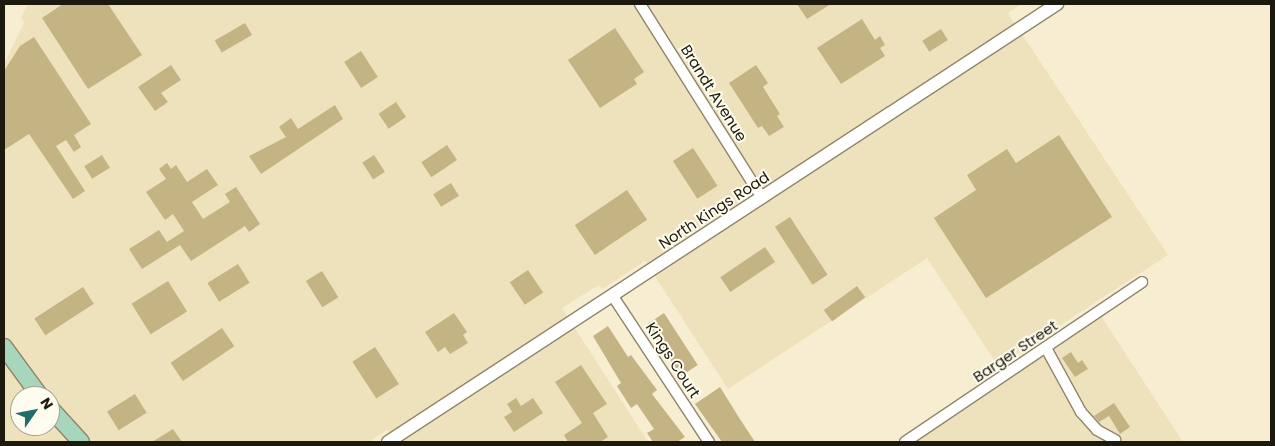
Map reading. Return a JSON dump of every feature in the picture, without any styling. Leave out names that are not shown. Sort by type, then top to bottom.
[{"type":"main road","points":[[4,347],[33,386]]},
{"type":"main road","points":[[60,419],[81,442]]},
{"type":"street","name":"Brandt Avenue","points":[[640,4],[762,198]]},
{"type":"street","name":"North Kings Road","points":[[388,442],[1057,4]]},
{"type":"street","name":"Barger Street","points":[[905,442],[1142,282]]},
{"type":"street","name":"Kings Court","points":[[612,295],[709,442]]},
{"type":"street","points":[[1046,348],[1081,412],[1097,430],[1115,440]]},
{"type":"shaded area","points":[[30,4],[1022,4],[1008,13],[1168,255],[998,366],[927,258],[728,389],[645,261],[602,289],[599,285],[562,308],[648,442],[399,442],[387,430],[368,442],[4,442],[4,64],[24,23],[21,18],[26,7]]},
{"type":"shaded area","points":[[1101,316],[1183,442],[907,442]]},
{"type":"building","points":[[63,4],[108,4],[142,55],[88,89],[42,18]]},
{"type":"building","points":[[797,4],[831,4],[807,19]]},
{"type":"building","points":[[862,19],[875,40],[880,36],[885,45],[880,48],[885,56],[841,84],[817,48]]},
{"type":"building","points":[[245,23],[252,35],[222,53],[215,40]]},
{"type":"building","points":[[615,28],[644,72],[634,79],[637,84],[600,108],[568,60]]},
{"type":"building","points":[[941,29],[948,40],[929,52],[922,41]]},
{"type":"building","points":[[34,37],[91,124],[74,135],[81,147],[74,152],[66,140],[56,146],[85,191],[73,199],[29,134],[4,150],[4,71],[20,46]]},
{"type":"building","points":[[361,51],[378,77],[361,88],[344,62]]},
{"type":"building","points":[[171,65],[181,80],[161,93],[168,102],[155,111],[138,87]]},
{"type":"building","points":[[756,65],[768,83],[763,87],[780,114],[777,116],[784,127],[769,136],[762,126],[758,128],[729,83]]},
{"type":"building","points":[[396,102],[406,117],[389,129],[379,114]]},
{"type":"building","points":[[335,105],[343,119],[261,174],[249,156],[286,137],[279,127],[291,118],[298,129]]},
{"type":"building","points":[[1059,135],[1112,217],[986,298],[934,218],[976,190],[967,175],[1007,149],[1016,163]]},
{"type":"building","points":[[447,145],[457,160],[431,177],[421,162]]},
{"type":"building","points":[[693,148],[718,186],[697,199],[673,161]]},
{"type":"building","points":[[102,155],[110,168],[92,179],[84,166]]},
{"type":"building","points":[[374,155],[385,172],[373,179],[362,163]]},
{"type":"building","points":[[167,163],[171,169],[176,165],[187,182],[207,169],[218,185],[192,202],[203,219],[230,202],[225,194],[236,187],[260,224],[249,232],[245,226],[191,261],[180,245],[142,269],[129,249],[159,230],[167,242],[184,231],[173,214],[165,220],[146,192],[166,179],[159,169]]},
{"type":"building","points":[[451,183],[459,196],[441,207],[433,194]]},
{"type":"building","points":[[627,190],[647,220],[595,255],[575,225]]},
{"type":"building","points":[[790,217],[828,275],[812,285],[775,227]]},
{"type":"building","points":[[765,247],[775,262],[730,292],[720,277]]},
{"type":"building","points":[[238,264],[250,283],[219,302],[207,283]]},
{"type":"building","points":[[528,270],[543,292],[525,305],[510,282]]},
{"type":"building","points":[[322,271],[338,297],[322,307],[306,281]]},
{"type":"building","points":[[168,281],[187,312],[151,334],[132,304]]},
{"type":"building","points":[[857,286],[865,297],[832,321],[824,310]]},
{"type":"building","points":[[83,287],[94,304],[45,335],[34,319]]},
{"type":"building","points":[[454,313],[467,332],[463,335],[468,343],[450,354],[445,347],[438,352],[425,332]]},
{"type":"building","points":[[664,313],[698,365],[681,376],[647,324]]},
{"type":"building","points":[[608,326],[628,357],[631,355],[657,390],[652,394],[685,437],[677,442],[653,442],[647,433],[654,429],[637,404],[631,408],[617,386],[621,383],[593,336]]},
{"type":"building","points":[[222,328],[234,346],[183,381],[171,363]]},
{"type":"building","points":[[375,347],[399,384],[376,399],[352,362]]},
{"type":"building","points":[[1071,352],[1078,363],[1082,360],[1088,369],[1075,377],[1062,358]]},
{"type":"building","points":[[581,365],[607,404],[593,413],[608,437],[600,442],[568,442],[564,435],[582,423],[555,382]]},
{"type":"building","points":[[720,387],[755,442],[722,442],[695,404]]},
{"type":"building","points":[[135,394],[147,413],[119,430],[107,411]]},
{"type":"building","points":[[516,398],[521,406],[533,398],[543,413],[514,432],[504,417],[512,412],[507,404]]},
{"type":"building","points":[[1114,403],[1130,427],[1120,434],[1109,416],[1099,422],[1094,416]]},
{"type":"building","points":[[173,429],[182,442],[152,442]]}]
